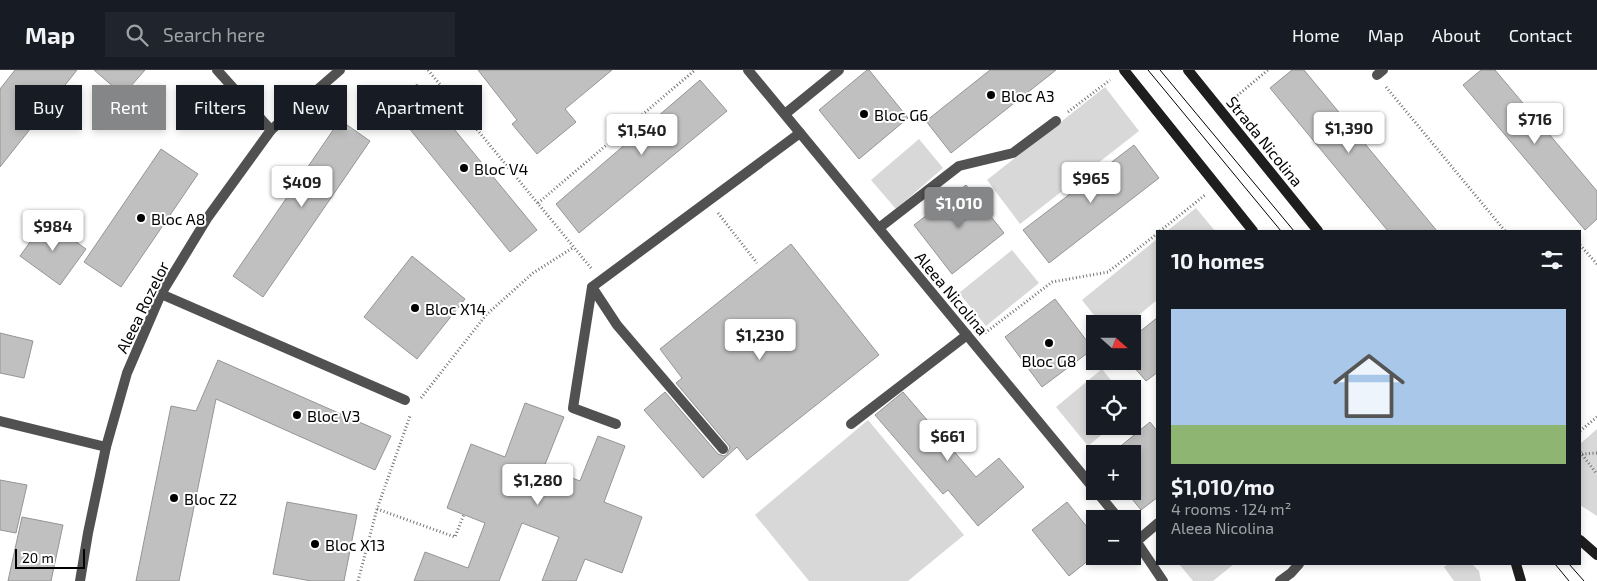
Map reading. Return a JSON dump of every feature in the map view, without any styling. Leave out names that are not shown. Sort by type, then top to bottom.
[{"type":"main road","points":[[1124,70],[1252,230]]},
{"type":"main road","name":"Strada Nicolina","points":[[1188,70],[1317,230]]},
{"type":"main road","points":[[1581,541],[1597,555]]},
{"type":"main road","points":[[1516,565],[1521,581]]},
{"type":"street","points":[[217,70],[272,130]]},
{"type":"street","name":"Aleea Rozelor","points":[[80,581],[106,447],[127,373],[161,294],[208,217],[272,130],[340,70]]},
{"type":"street","name":"Aleea Nicolina","points":[[748,70],[1086,478]]},
{"type":"street","points":[[785,114],[839,70]]},
{"type":"street","points":[[879,228],[959,166],[1013,154],[1056,121]]},
{"type":"street","points":[[616,424],[573,408],[592,287],[800,133]]},
{"type":"street","points":[[592,287],[617,325],[723,449]]},
{"type":"street","points":[[161,294],[405,400]]},
{"type":"street","points":[[851,424],[970,338]]},
{"type":"street","points":[[0,421],[106,447]]},
{"type":"street","name":"Aleea Nicolina","points":[[1104,500],[1112,510]]},
{"type":"street","points":[[1141,534],[1156,525]]},
{"type":"street","points":[[1141,547],[1163,581]]},
{"type":"street","points":[[1280,581],[1298,565]]},
{"type":"path","points":[[428,70],[601,280]]},
{"type":"path","points":[[538,203],[695,70]]},
{"type":"path","points":[[1221,110],[1268,70]]},
{"type":"path","points":[[1380,73],[1504,230]]},
{"type":"path","points":[[1056,121],[1112,78]]},
{"type":"path","points":[[1161,230],[1217,186]]},
{"type":"path","points":[[708,201],[757,263]]},
{"type":"path","points":[[970,338],[1052,282],[1108,272],[1156,234]]},
{"type":"path","points":[[1581,246],[1597,264]]},
{"type":"path","points":[[419,401],[486,315],[533,273],[574,247]]},
{"type":"path","points":[[358,581],[377,509],[413,408]]},
{"type":"path","points":[[1581,430],[1597,417]]},
{"type":"path","points":[[1581,453],[1597,453]]},
{"type":"path","points":[[1581,453],[1597,474]]},
{"type":"path","points":[[377,509],[455,537],[464,514]]},
{"type":"shaded area","points":[[1105,87],[1139,131],[1020,224],[987,180]]},
{"type":"shaded area","points":[[919,139],[943,168],[896,209],[871,180]]},
{"type":"shaded area","points":[[1196,208],[1214,230],[1168,230]]},
{"type":"shaded area","points":[[1156,240],[1156,301],[1139,315],[1094,315],[1082,300]]},
{"type":"shaded area","points":[[1012,250],[1039,283],[986,326],[959,293]]},
{"type":"shaded area","points":[[1103,370],[1111,380],[1089,380]]},
{"type":"shaded area","points":[[1086,382],[1086,435],[1101,435],[1087,445],[1056,407]]},
{"type":"shaded area","points":[[868,420],[964,535],[908,581],[809,581],[755,515]]},
{"type":"shaded area","points":[[1597,429],[1597,516],[1581,506],[1581,443]]},
{"type":"shaded area","points":[[1180,565],[1233,565],[1213,581],[1193,581]]},
{"type":"shaded area","points":[[1447,565],[1473,565],[1479,571],[1481,581],[1454,581],[1444,567]]},
{"type":"building","points":[[15,70],[77,70],[65,85],[15,85],[15,130],[29,130],[0,167],[0,89]]},
{"type":"building","points":[[94,70],[145,70],[132,85],[111,85]]},
{"type":"building","points":[[478,70],[612,70],[565,109],[576,122],[537,154],[512,124],[517,120]]},
{"type":"building","name":"Bloc G6","points":[[869,70],[908,118],[859,159],[819,110]]},
{"type":"building","name":"Bloc A3","points":[[990,70],[1056,70],[951,153],[926,121]]},
{"type":"building","points":[[1292,70],[1304,70],[1436,230],[1387,230],[1270,88]]},
{"type":"building","points":[[1481,70],[1495,70],[1597,191],[1597,219],[1585,230],[1463,85]]},
{"type":"building","points":[[700,80],[727,111],[579,233],[556,204]]},
{"type":"building","points":[[347,125],[370,141],[263,297],[233,276],[333,130],[347,130]]},
{"type":"building","name":"Bloc V4","points":[[411,130],[455,130],[537,230],[510,252]]},
{"type":"building","points":[[1134,145],[1159,178],[1049,263],[1023,230]]},
{"type":"building","name":"Bloc A8","points":[[161,149],[198,174],[121,287],[84,262]]},
{"type":"building","points":[[966,185],[1004,233],[952,274],[914,225]]},
{"type":"building","points":[[46,220],[86,249],[60,285],[20,256]]},
{"type":"building","points":[[791,244],[879,355],[747,460],[737,447],[703,478],[644,410],[665,392],[718,454],[724,456],[730,447],[676,383],[682,378],[660,349]]},
{"type":"building","name":"Bloc X14","points":[[412,256],[465,299],[417,359],[364,317]]},
{"type":"building","name":"Bloc G8","points":[[1055,299],[1086,340],[1086,354],[1042,387],[1005,337]]},
{"type":"building","points":[[1156,319],[1156,374],[1146,381],[1136,370],[1141,370],[1141,331]]},
{"type":"building","points":[[0,333],[33,341],[24,378],[0,373]]},
{"type":"building","points":[[218,360],[391,436],[375,470],[216,399],[179,581],[136,581],[171,406],[196,411]]},
{"type":"building","points":[[903,392],[976,477],[999,458],[1024,487],[978,526],[948,490],[943,494],[875,415]]},
{"type":"building","points":[[525,403],[564,417],[544,467],[580,481],[598,436],[625,446],[604,502],[642,517],[622,573],[585,559],[576,581],[542,581],[559,537],[522,523],[499,581],[414,581],[425,552],[468,568],[485,523],[447,508],[471,444],[505,457]]},
{"type":"building","points":[[1150,422],[1156,430],[1156,499],[1141,510],[1133,500],[1141,500],[1141,445],[1122,445],[1134,435],[1141,435],[1141,429]]},
{"type":"building","points":[[0,480],[27,485],[16,533],[0,530]]},
{"type":"building","name":"Bloc X13","points":[[287,502],[357,515],[344,581],[311,581],[273,574]]},
{"type":"building","points":[[1067,502],[1086,526],[1086,562],[1069,576],[1032,530]]},
{"type":"building","points":[[22,517],[63,525],[51,581],[8,581]]},
{"type":"tram line","points":[[1148,70],[1280,230]]},
{"type":"tram line","points":[[1160,70],[1293,230]]},
{"type":"tram line","points":[[1556,565],[1569,581]]},
{"type":"tram line","points":[[1570,565],[1584,581]]},
{"type":"place","name":"Bloc A3","points":[[991,95]]},
{"type":"place","name":"Bloc G6","points":[[864,114]]},
{"type":"place","name":"Bloc V4","points":[[464,168]]},
{"type":"place","name":"Bloc A8","points":[[141,218]]},
{"type":"place","name":"Bloc X14","points":[[415,308]]},
{"type":"place","name":"Bloc G8","points":[[1049,343]]},
{"type":"place","name":"Bloc V3","points":[[297,415]]},
{"type":"place","name":"Bloc Z2","points":[[174,498]]},
{"type":"place","name":"Bloc X13","points":[[315,544]]}]
